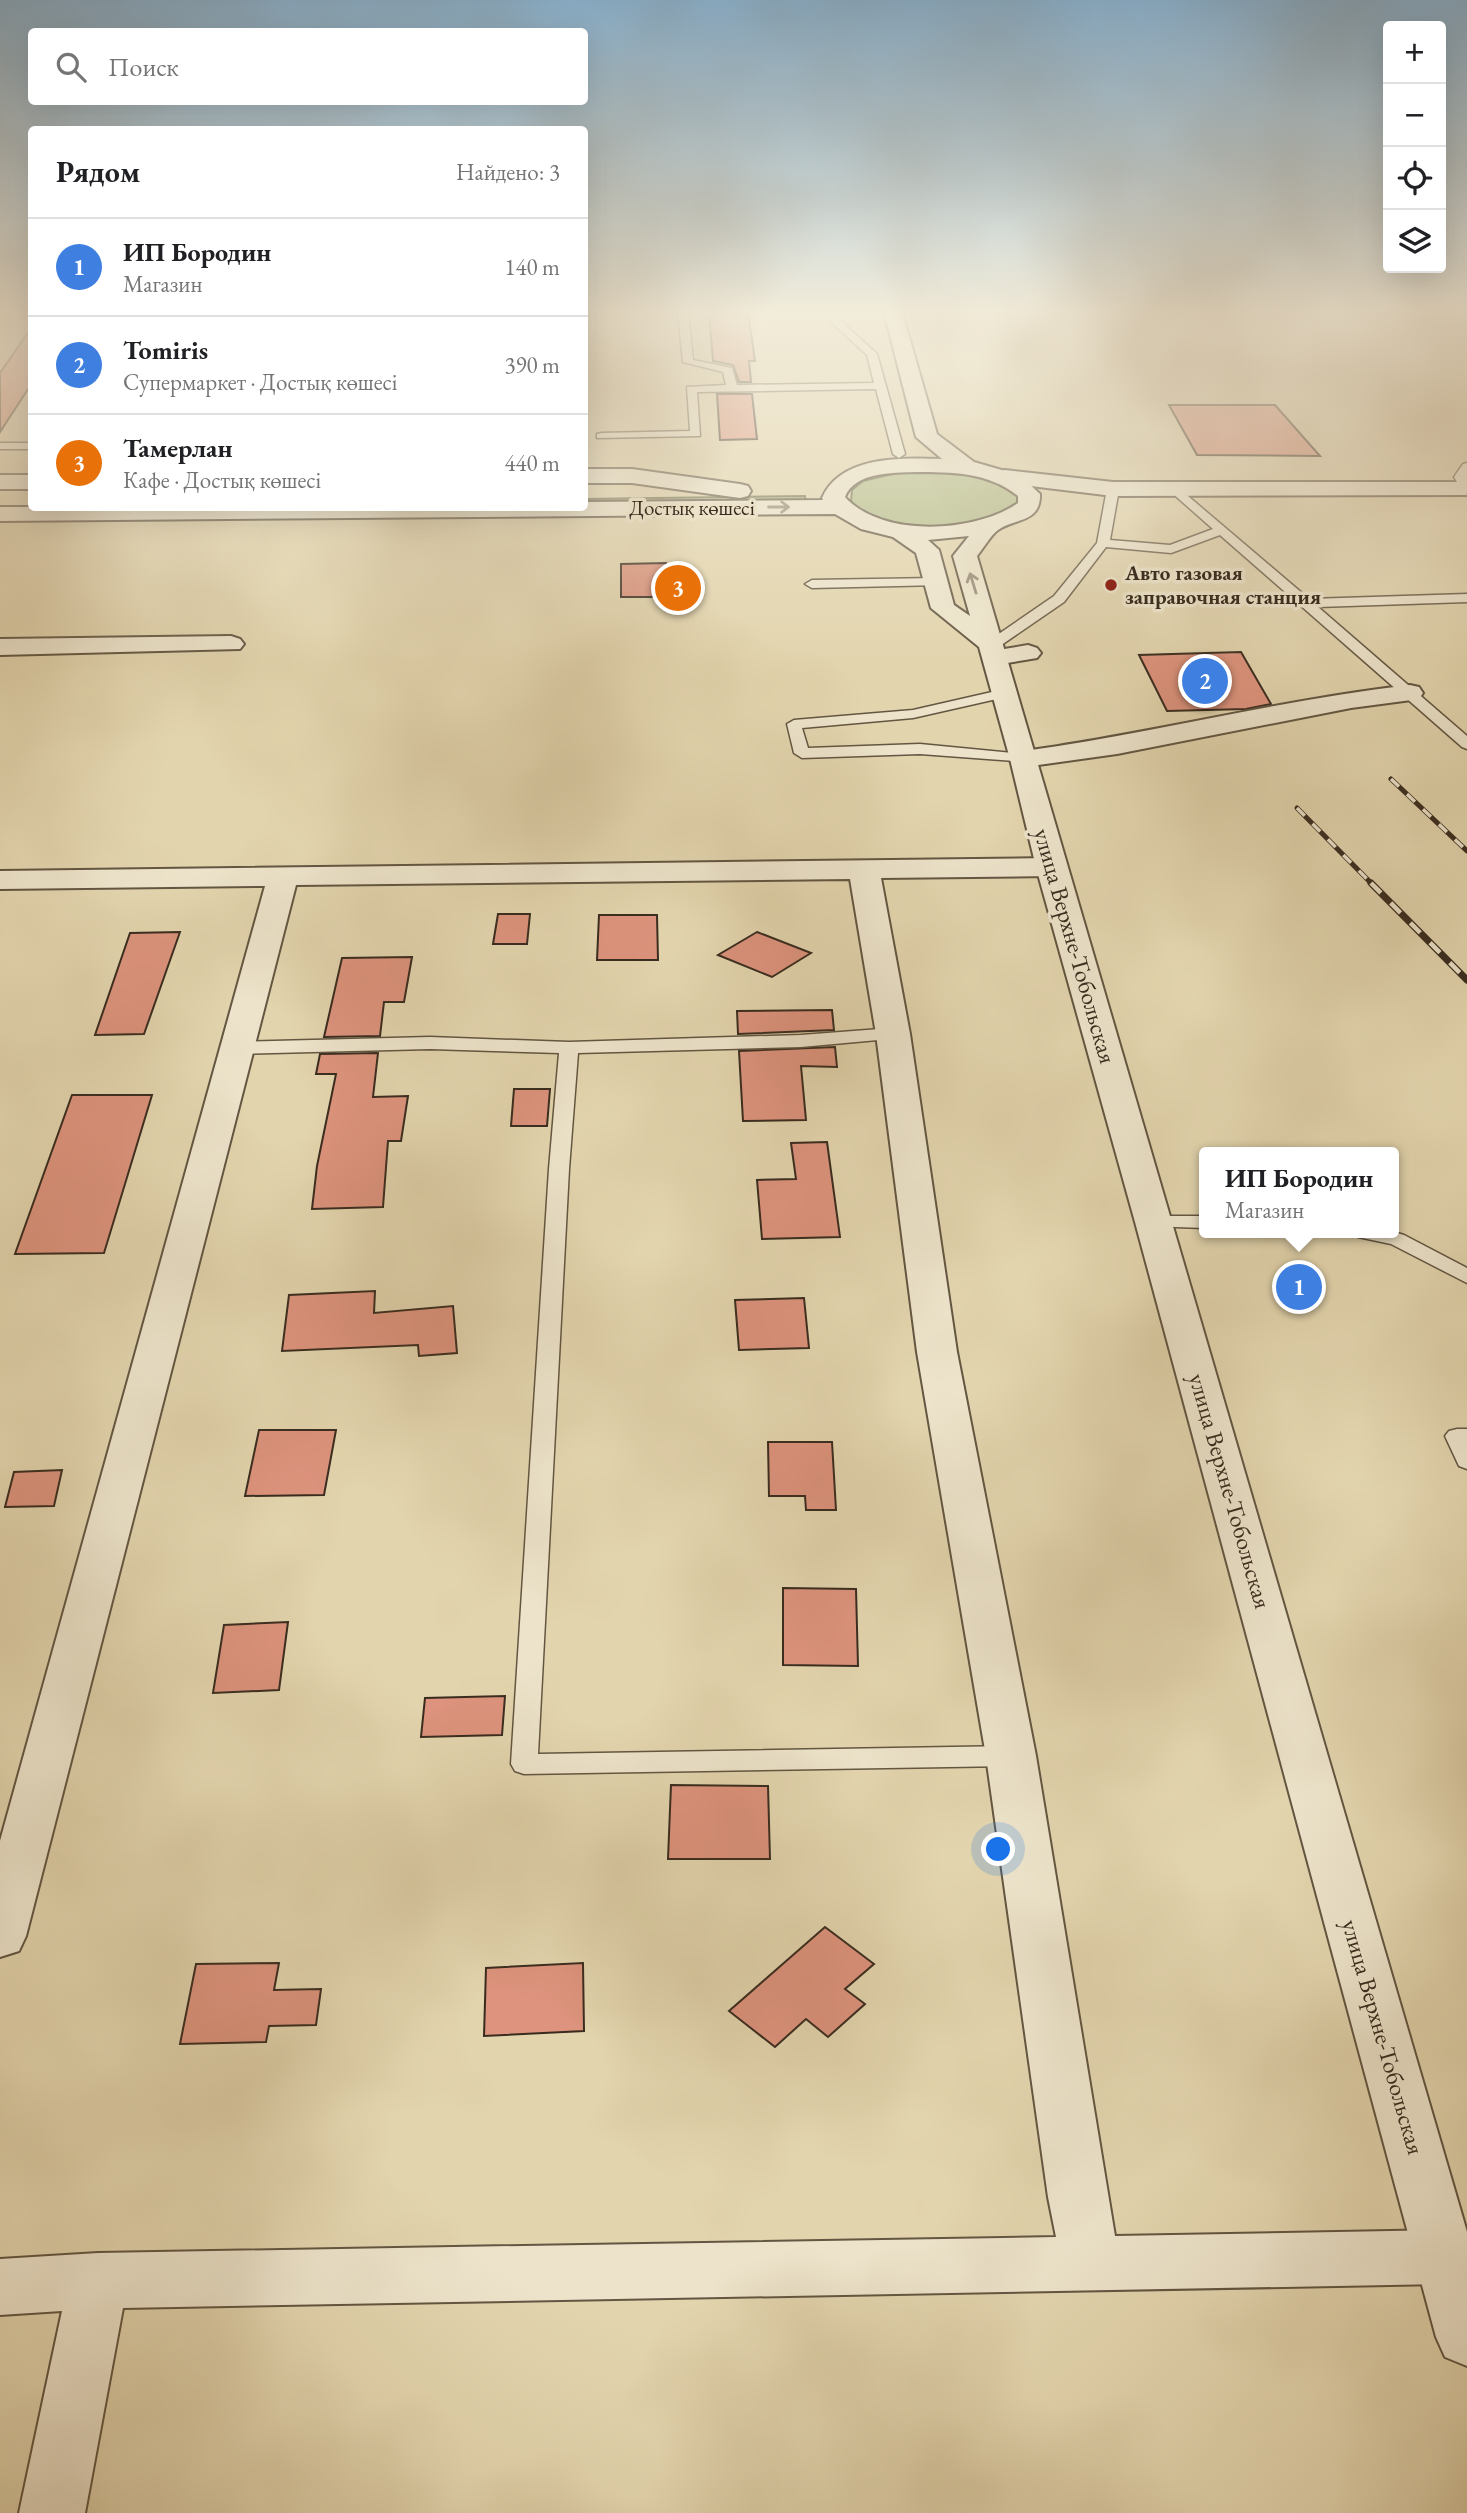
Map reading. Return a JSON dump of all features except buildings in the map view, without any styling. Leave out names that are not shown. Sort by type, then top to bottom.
[{"type":"street","points":[[924,429],[928,438],[967,467]]},
{"type":"street","points":[[928,438],[844,481],[836,498],[863,522],[898,529],[939,532],[988,527],[1020,515],[1113,489]]},
{"type":"street","points":[[860,473],[915,465],[967,467],[1012,481],[1113,489],[1466,482]]},
{"type":"street","points":[[588,476],[632,476],[740,491]]},
{"type":"street","points":[[1012,481],[1029,494],[1030,505],[1020,515]]},
{"type":"street","points":[[0,482],[28,482]]},
{"type":"street","name":"Достық көшесі","points":[[588,492],[740,491],[836,498]]},
{"type":"street","points":[[0,498],[28,498]]},
{"type":"street","name":"Достық көшесі","points":[[588,503],[836,498]]},
{"type":"street","name":"Достық көшесі","points":[[0,514],[157,511]]},
{"type":"street","name":"улица Верхне-Тобольская","points":[[988,527],[965,556],[1005,662],[1024,759],[1051,867],[1154,1222],[1467,2337]]},
{"type":"street","points":[[898,529],[927,550],[943,608],[1005,662]]},
{"type":"street","points":[[0,647],[231,644]]},
{"type":"street","points":[[1024,759],[1164,730],[1410,692]]},
{"type":"street","points":[[0,880],[1051,867]]},
{"type":"street","points":[[864,869],[893,1034],[937,1352],[1012,1756],[1077,2197],[1091,2264]]},
{"type":"street","points":[[0,1936],[283,877]]},
{"type":"street","points":[[0,2287],[98,2281],[1444,2258]]},
{"type":"street","points":[[52,2513],[98,2281]]},
{"type":"lane","points":[[601,436],[696,434],[695,429]]},
{"type":"lane","points":[[892,429],[899,454]]},
{"type":"lane","points":[[0,446],[28,446]]},
{"type":"lane","points":[[1024,759],[920,749],[802,753],[794,724],[913,714],[1005,662],[1103,544],[1113,489]]},
{"type":"lane","points":[[1175,489],[1467,744]]},
{"type":"lane","points":[[1103,544],[1171,549],[1222,530]]},
{"type":"lane","points":[[812,584],[936,582]]},
{"type":"lane","points":[[1305,603],[1467,598]]},
{"type":"lane","points":[[239,1048],[430,1043],[569,1048],[801,1041],[893,1034]]},
{"type":"lane","points":[[569,1048],[558,1183],[524,1764],[1012,1756]]},
{"type":"lane","points":[[1154,1222],[1199,1222]]},
{"type":"lane","points":[[1392,1238],[1467,1277]]},
{"type":"lane","points":[[1467,1436],[1457,1436],[1467,1461]]},
{"type":"green space","points":[[905,471],[978,476],[1005,486],[1017,494],[1018,505],[988,522],[921,527],[875,518],[851,501],[852,490],[863,481]]},
{"type":"green space","points":[[805,496],[806,506],[588,505],[588,499]]},
{"type":"railway","points":[[1391,779],[1467,851]]},
{"type":"railway","points":[[1297,808],[1373,885]]},
{"type":"railway","points":[[1371,883],[1467,980]]},
{"type":"place","name":"Авто газовая заправочная станция","points":[[1111,585]]},
{"type":"place","name":"Тамерлан","points":[[678,588]]},
{"type":"place","name":"Tomiris","points":[[1205,681]]},
{"type":"place","name":"ИП Бородин","points":[[1299,1287]]}]
